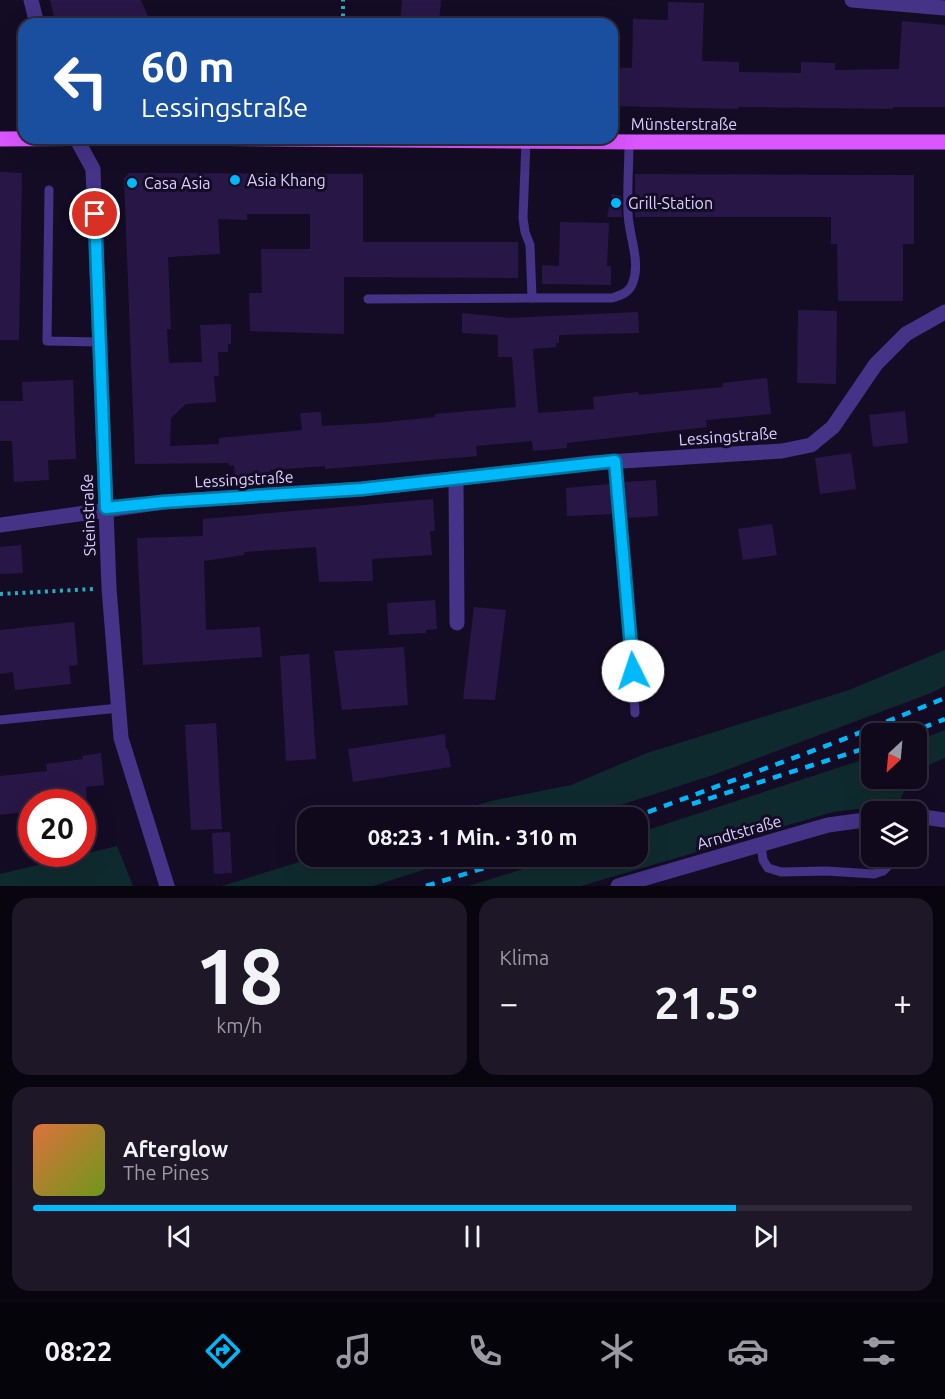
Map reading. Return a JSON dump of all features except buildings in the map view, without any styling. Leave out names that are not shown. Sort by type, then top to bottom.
[{"type":"main road","points":[[0,139],[18,139]]},
{"type":"main road","name":"Münsterstraße","points":[[618,142],[945,142]]},
{"type":"street","points":[[31,0],[36,18]]},
{"type":"street","points":[[852,0],[945,8]]},
{"type":"street","name":"Steinstraße","points":[[79,144],[93,169],[109,588],[121,738],[167,886]]},
{"type":"street","name":"Lessingstraße","points":[[0,525],[106,508],[164,502],[362,489],[615,461],[782,452],[811,445],[833,427],[876,364],[906,334],[945,312]]},
{"type":"street","points":[[456,480],[457,623]]},
{"type":"street","points":[[927,818],[945,820]]},
{"type":"street","name":"Arndtstraße","points":[[618,886],[828,825],[861,820]]},
{"type":"lane","points":[[368,299],[612,298],[621,296],[632,285],[635,275],[628,215],[629,142]]},
{"type":"lane","points":[[526,144],[523,219],[530,245],[532,298]]},
{"type":"lane","points":[[49,190],[47,341],[100,342]]},
{"type":"lane","points":[[615,461],[632,650],[635,713]]},
{"type":"lane","points":[[0,720],[119,708]]},
{"type":"lane","points":[[761,844],[763,860],[768,868],[781,872],[826,871],[874,874],[887,867]]},
{"type":"path","points":[[342,18],[343,0]]},
{"type":"path","points":[[0,594],[109,588]]},
{"type":"green space","points":[[945,650],[945,686],[713,775],[615,807],[471,807],[571,785],[647,753],[849,690]]},
{"type":"green space","points":[[945,730],[945,758],[927,766],[927,737]]},
{"type":"green space","points":[[861,760],[861,789],[905,789],[900,801],[861,801],[861,809],[833,812],[648,866],[648,830]]},
{"type":"green space","points":[[117,846],[133,886],[0,886],[0,874],[29,867],[96,867],[96,851]]},
{"type":"green space","points":[[297,863],[297,867],[433,867],[373,886],[222,886]]},
{"type":"green space","points":[[530,867],[646,867],[581,886],[468,886]]},
{"type":"railway","points":[[648,812],[839,741],[945,698]]},
{"type":"railway","points":[[927,726],[945,719]]},
{"type":"railway","points":[[692,804],[861,750]]},
{"type":"railway","points":[[426,886],[487,867]]},
{"type":"place","name":"Asia Khang","points":[[235,180]]},
{"type":"place","name":"Casa Asia","points":[[132,183]]},
{"type":"place","name":"Grill-Station","points":[[616,203]]},
{"type":"route","points":[[95,214],[106,508],[362,489],[615,461],[633,671]]}]
